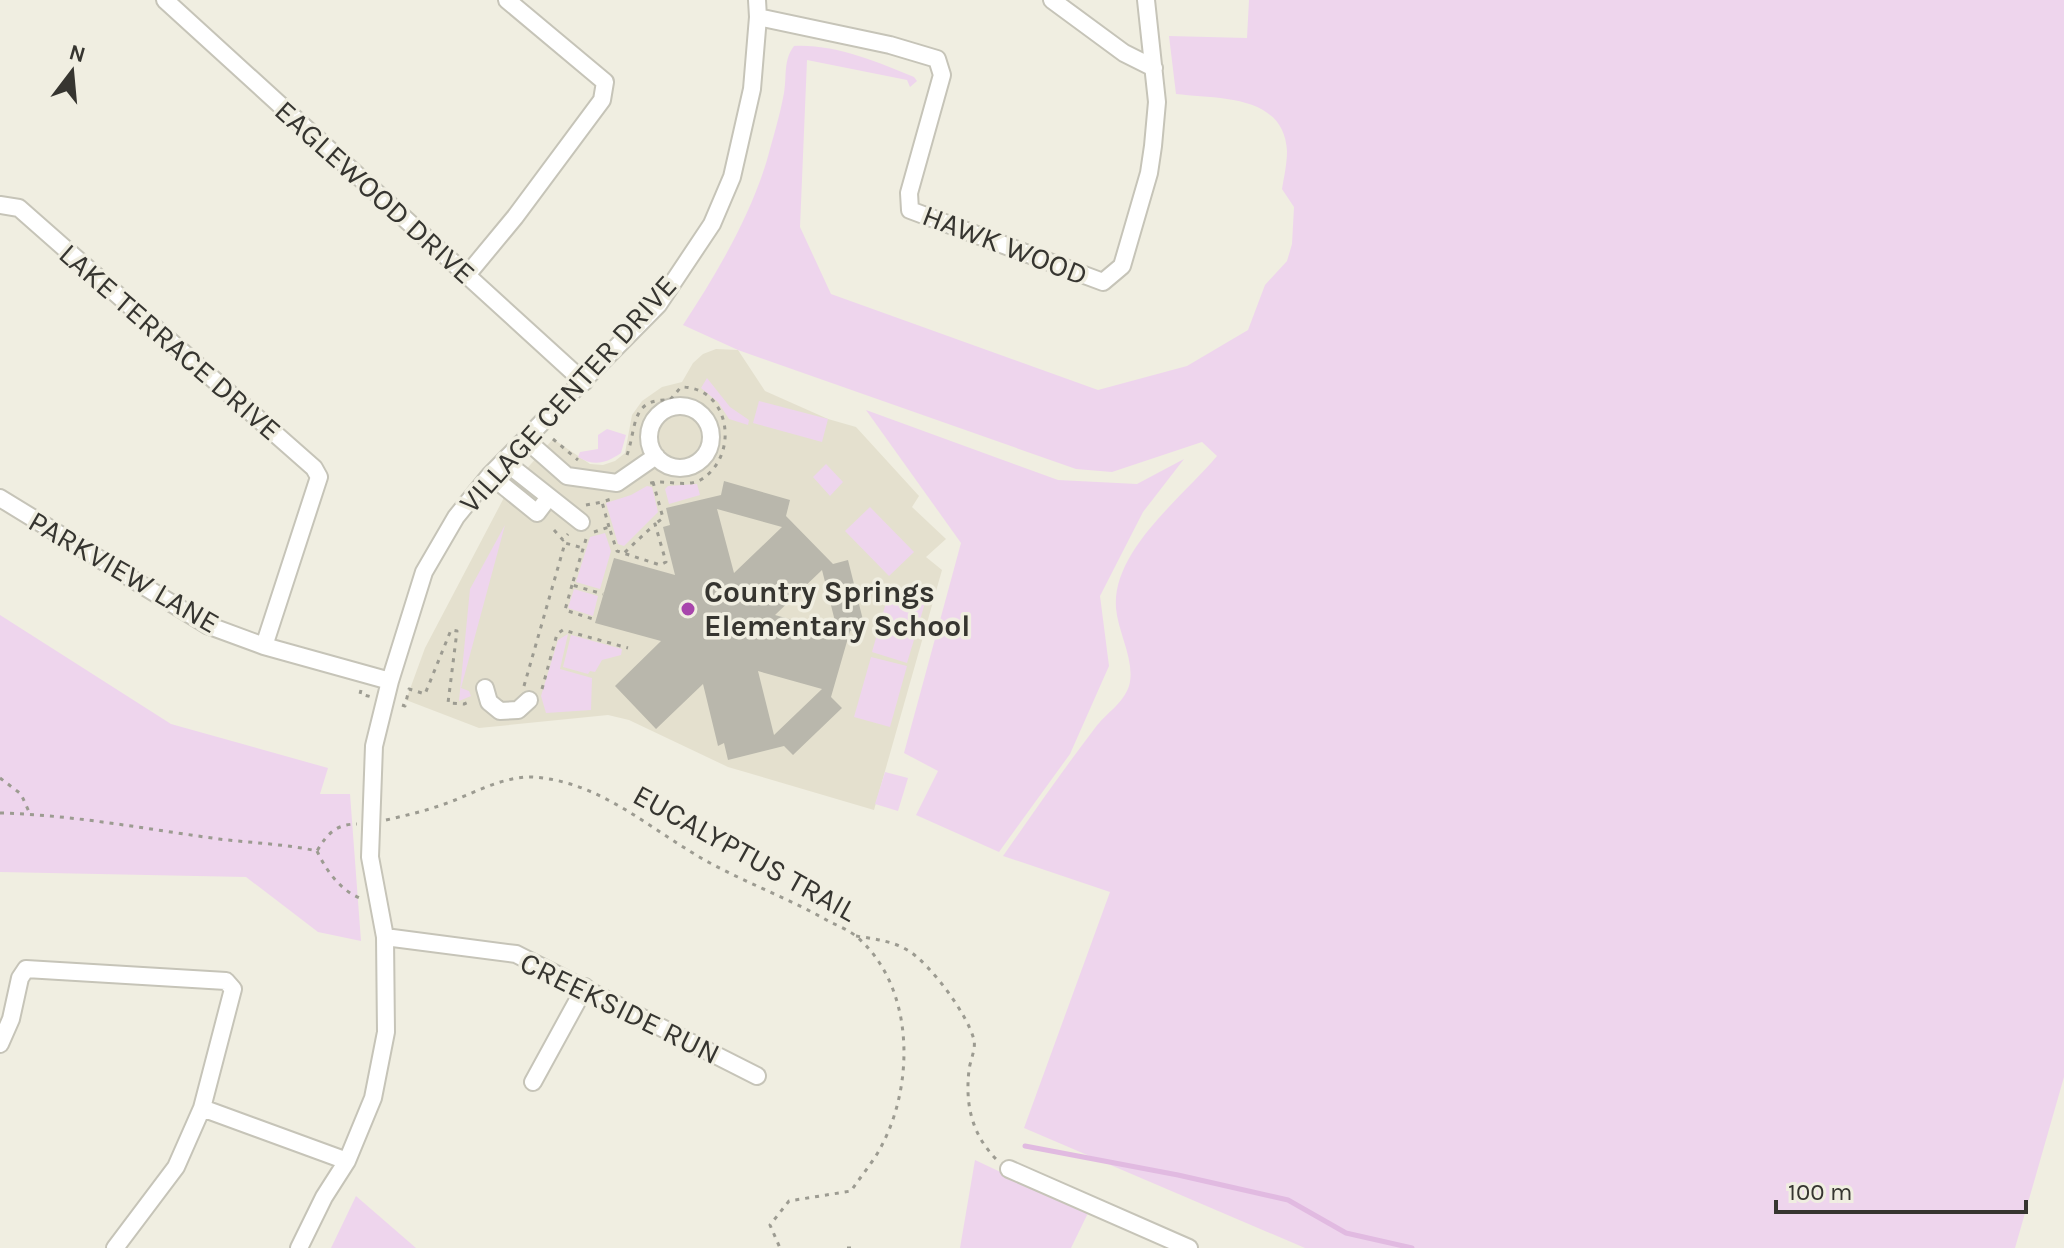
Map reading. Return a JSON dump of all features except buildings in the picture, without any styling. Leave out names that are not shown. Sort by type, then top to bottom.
[{"type":"street","points":[[467,275],[515,217],[602,100],[605,82],[526,6],[507,0]]},
{"type":"street","points":[[1052,0],[1124,53],[1154,68]]},
{"type":"street","points":[[1146,0],[1154,68]]},
{"type":"street","name":"EAGLEWOOD DRIVE","points":[[165,1],[584,382]]},
{"type":"street","name":"HAWK WOOD","points":[[758,8],[937,59],[942,75],[909,193],[910,210],[1103,282],[1122,266],[1149,173],[1157,118],[1154,68]]},
{"type":"street","name":"VILLAGE CENTER DRIVE","points":[[299,1248],[324,1197],[347,1161],[373,1098],[386,1032],[385,937],[370,857],[374,746],[390,681],[431,557],[456,517],[490,475],[658,305],[712,224],[735,162],[752,89],[758,8]]},
{"type":"street","name":"LAKE TERRACE DRIVE","points":[[0,205],[19,208],[314,468],[319,477],[264,646]]},
{"type":"street","points":[[528,436],[572,470],[615,475],[654,453]]},
{"type":"street","points":[[504,461],[581,522]]},
{"type":"street","points":[[490,475],[537,513],[549,497]]},
{"type":"street","name":"PARKVIEW LANE","points":[[0,498],[207,625],[264,646],[390,681]]},
{"type":"street","points":[[485,688],[489,702],[500,711],[518,710],[525,697]]},
{"type":"street","name":"CREEKSIDE RUN","points":[[385,937],[516,954],[757,1076]]},
{"type":"street","points":[[0,1044],[11,1019],[20,978],[26,969],[226,981],[233,989],[202,1108],[176,1167],[115,1248]]},
{"type":"street","points":[[533,1082],[585,987]]},
{"type":"street","points":[[202,1108],[347,1161]]},
{"type":"street","points":[[1009,1169],[1189,1248]]},
{"type":"path","points":[[624,553],[663,518],[653,482]]},
{"type":"path","points":[[596,620],[565,610],[587,534],[609,527],[617,551],[660,565],[666,562],[655,524]]},
{"type":"path","points":[[525,697],[565,543],[583,548]]},
{"type":"path","points":[[572,585],[603,594]]},
{"type":"path","name":"EUCALYPTUS TRAIL","points":[[317,851],[324,839],[341,825],[371,825],[426,810],[487,785],[530,777],[574,786],[636,814],[710,863],[799,904],[856,936],[887,972],[901,1014],[900,1099],[882,1146],[851,1191],[789,1201],[770,1225],[780,1248]]},
{"type":"path","points":[[0,778],[21,794],[30,814]]},
{"type":"path","points":[[0,813],[133,824],[317,851],[323,865],[342,888],[377,905]]},
{"type":"path","points":[[856,936],[884,940],[911,952],[946,992],[967,1023],[975,1043],[967,1094],[970,1115],[985,1148],[1009,1169]]},
{"type":"path","points":[[847,1248],[857,1248]]},
{"type":"shaded area","points":[[1249,0],[2064,0],[2064,1077],[2015,1248],[1305,1248],[1024,1128],[1110,892],[1003,856],[1083,744],[1126,692],[1131,677],[1130,667],[1116,608],[1118,586],[1125,566],[1152,526],[1217,456],[1202,442],[1112,472],[1076,469],[738,350],[683,325],[731,245],[760,182],[780,110],[791,51],[794,46],[809,46],[856,55],[914,77],[917,81],[910,87],[907,80],[807,60],[800,227],[831,294],[1098,390],[1187,366],[1248,330],[1265,285],[1287,261],[1292,244],[1294,207],[1282,189],[1287,151],[1283,132],[1274,119],[1262,109],[1246,103],[1176,94],[1169,36],[1247,38]]},
{"type":"shaded area","name":"Country Springs Elementary School","points":[[716,349],[738,350],[765,391],[828,419],[856,427],[919,496],[912,507],[946,539],[926,557],[942,570],[874,810],[728,767],[629,720],[608,715],[479,728],[406,700],[425,648],[508,490],[553,439],[590,464],[603,465],[615,461],[625,453],[632,415],[642,401],[662,387],[682,382],[693,363],[703,354]]},
{"type":"shaded area","points":[[707,378],[730,407],[749,420],[748,425],[729,419],[718,402],[701,388]]},
{"type":"shaded area","points":[[759,401],[828,419],[822,442],[753,423]]},
{"type":"shaded area","points":[[866,410],[1058,480],[1137,484],[1184,459],[1143,512],[1100,596],[1109,666],[1070,754],[999,852],[916,815],[938,771],[904,753],[961,543]]},
{"type":"shaded area","points":[[607,429],[626,435],[621,453],[600,462],[578,457],[580,452],[598,449],[598,435]]},
{"type":"shaded area","points":[[826,464],[843,482],[830,496],[813,477]]},
{"type":"shaded area","points":[[697,484],[700,495],[669,504],[665,489],[668,486]]},
{"type":"shaded area","points":[[647,486],[652,487],[658,512],[624,546],[618,544],[606,503]]},
{"type":"shaded area","points":[[870,507],[914,552],[889,576],[845,531]]},
{"type":"shaded area","points":[[505,525],[461,688],[469,691],[471,696],[459,701],[470,589]]},
{"type":"shaded area","points":[[605,533],[611,551],[600,589],[576,582],[590,537]]},
{"type":"shaded area","points":[[574,589],[598,596],[593,616],[568,608]]},
{"type":"shaded area","points":[[889,592],[925,603],[907,663],[872,652]]},
{"type":"shaded area","points":[[0,615],[171,724],[328,768],[320,794],[350,794],[361,941],[318,932],[246,877],[0,872]]},
{"type":"shaded area","points":[[568,634],[560,669],[592,678],[591,710],[546,713],[541,696],[558,640]]},
{"type":"shaded area","points":[[571,635],[622,649],[621,655],[602,660],[595,672],[588,674],[563,667]]},
{"type":"shaded area","points":[[871,657],[907,666],[890,727],[854,717]]},
{"type":"shaded area","points":[[885,772],[908,778],[898,811],[875,804]]},
{"type":"shaded area","points":[[975,1160],[1088,1213],[1071,1248],[960,1248]]},
{"type":"shaded area","points":[[356,1196],[416,1248],[331,1248]]},
{"type":"waterway","points":[[1025,1146],[1288,1200],[1346,1233],[1412,1248]]},
{"type":"place","name":"Country Springs Elementary School","points":[[688,609]]}]
